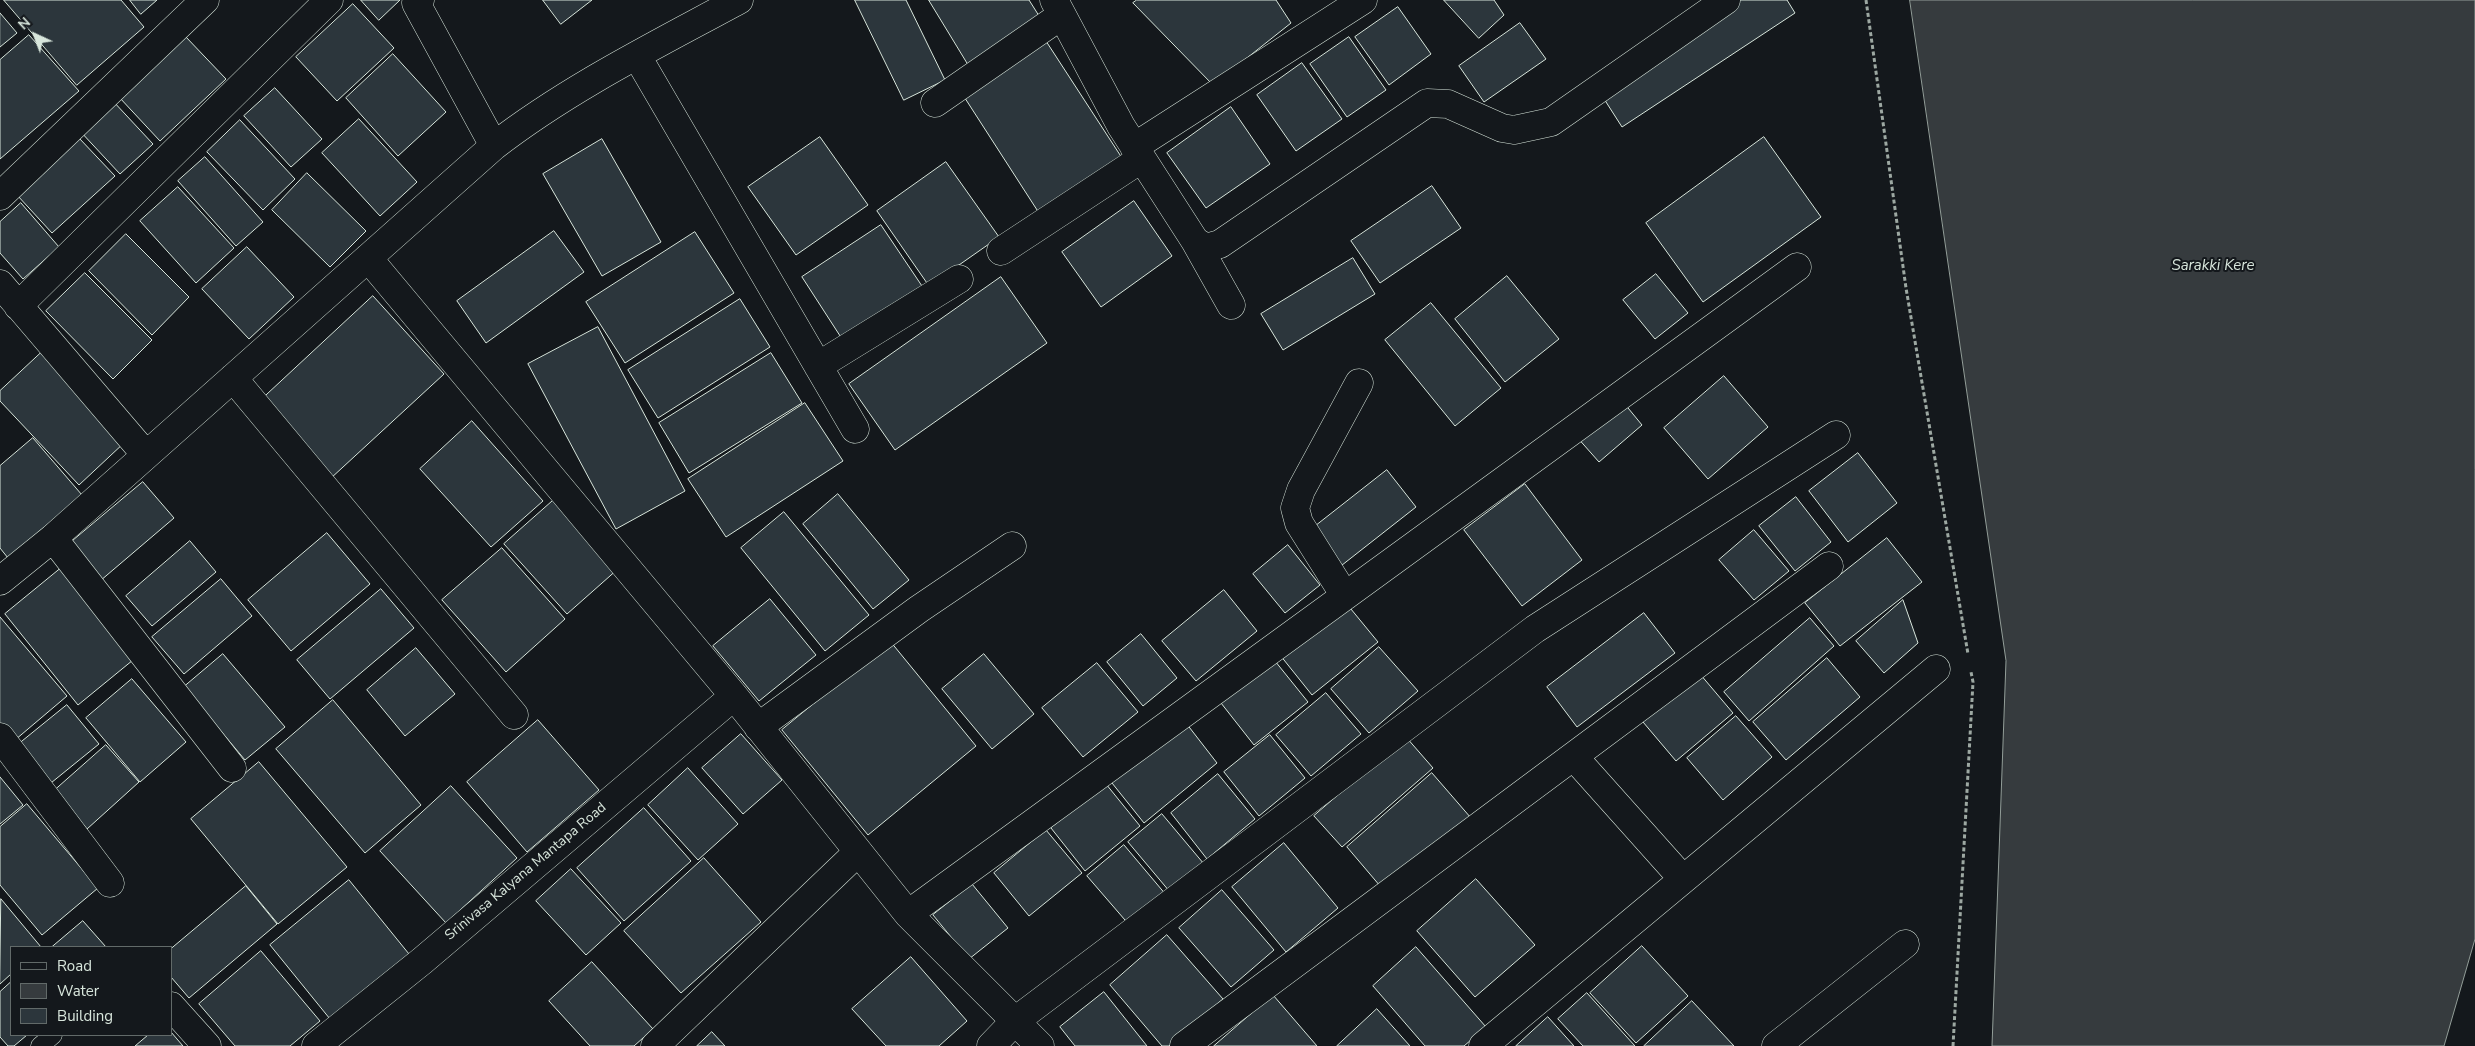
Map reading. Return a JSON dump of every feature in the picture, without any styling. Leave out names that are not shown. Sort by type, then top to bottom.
[{"type":"street","points":[[0,196],[205,0]]},
{"type":"street","points":[[18,306],[330,0]]},
{"type":"street","points":[[420,0],[416,3],[494,146]]},
{"type":"street","points":[[0,581],[53,538],[494,146],[541,113],[637,56],[739,0]]},
{"type":"street","points":[[1001,251],[1137,153],[1363,0]]},
{"type":"street","points":[[1195,241],[1206,248],[1220,244],[1426,103],[1448,104],[1502,128],[1514,130],[1551,122],[1726,0]]},
{"type":"street","points":[[935,103],[1061,5],[1137,153],[1195,241],[1231,305]]},
{"type":"street","points":[[637,56],[855,430]]},
{"type":"street","points":[[368,258],[734,696],[908,914],[1040,1046]]},
{"type":"street","points":[[908,914],[1797,267]]},
{"type":"street","points":[[818,366],[959,279]]},
{"type":"street","points":[[0,284],[146,455]]},
{"type":"street","points":[[233,378],[514,714]]},
{"type":"street","points":[[1345,596],[1299,524],[1296,508],[1301,490],[1359,383]]},
{"type":"street","points":[[991,1046],[1014,1021],[1534,629],[1836,435]]},
{"type":"street","points":[[53,538],[232,768]]},
{"type":"street","points":[[758,727],[920,609],[1012,546]]},
{"type":"street","points":[[1184,1046],[1829,566]]},
{"type":"street","points":[[1483,1046],[1936,669]]},
{"type":"street","name":"Srinivasa Kalyana Mantapa Road","points":[[316,1046],[422,961],[734,696]]},
{"type":"street","points":[[0,737],[110,883]]},
{"type":"street","points":[[1574,757],[1683,879]]},
{"type":"street","points":[[655,1046],[858,852]]},
{"type":"street","points":[[1776,1046],[1905,944]]},
{"type":"street","points":[[172,1007],[206,1046]]},
{"type":"lane","points":[[40,1046],[52,1036]]},
{"type":"path","points":[[1866,0],[1906,288],[1973,682],[1953,1046]]},
{"type":"water","name":"Sarakki Kere","points":[[1910,0],[2475,0],[2475,939],[2444,1046],[1992,1046],[2006,661]]},
{"type":"building","points":[[4,0],[121,0],[144,27],[77,85]]},
{"type":"building","points":[[130,0],[157,0],[141,14]]},
{"type":"building","points":[[361,0],[400,0],[379,20]]},
{"type":"building","points":[[543,0],[592,0],[561,24]]},
{"type":"building","points":[[855,0],[906,0],[945,80],[904,100]]},
{"type":"building","points":[[929,0],[1029,0],[1041,19],[968,64]]},
{"type":"building","points":[[1137,0],[1276,0],[1291,23],[1213,85],[1133,3]]},
{"type":"building","points":[[1444,0],[1494,0],[1504,15],[1479,38]]},
{"type":"building","points":[[1735,0],[1787,0],[1795,13],[1622,127],[1599,91]]},
{"type":"building","points":[[353,4],[394,48],[337,101],[296,57]]},
{"type":"building","points":[[1398,7],[1431,54],[1389,85],[1355,37]]},
{"type":"building","points":[[0,13],[17,33],[0,47]]},
{"type":"building","points":[[1520,23],[1546,59],[1484,102],[1459,66]]},
{"type":"building","points":[[29,35],[79,91],[0,159],[0,60]]},
{"type":"building","points":[[185,36],[226,79],[160,141],[119,97]]},
{"type":"building","points":[[1349,37],[1386,90],[1347,117],[1310,64]]},
{"type":"building","points":[[1044,38],[1122,158],[1039,213],[961,92]]},
{"type":"building","points":[[393,54],[446,112],[398,156],[346,98]]},
{"type":"building","points":[[1302,63],[1342,119],[1296,151],[1257,95]]},
{"type":"building","points":[[275,88],[322,139],[291,167],[244,116]]},
{"type":"building","points":[[112,100],[153,144],[120,174],[79,130]]},
{"type":"building","points":[[1231,107],[1270,164],[1206,208],[1167,153]]},
{"type":"building","points":[[359,119],[417,182],[380,216],[322,153]]},
{"type":"building","points":[[240,120],[295,179],[263,210],[207,152]]},
{"type":"building","points":[[820,137],[868,205],[796,255],[748,187]]},
{"type":"building","points":[[1764,137],[1821,217],[1703,302],[1646,223]]},
{"type":"building","points":[[79,138],[115,176],[52,233],[17,195]]},
{"type":"building","points":[[602,139],[661,242],[602,276],[543,174]]},
{"type":"building","points":[[205,157],[263,222],[236,246],[178,181]]},
{"type":"building","points":[[946,162],[999,237],[929,286],[877,211]]},
{"type":"building","points":[[307,173],[366,231],[330,267],[272,210]]},
{"type":"building","points":[[1432,186],[1461,228],[1380,283],[1351,241]]},
{"type":"building","points":[[178,187],[234,248],[196,283],[140,221]]},
{"type":"building","points":[[1134,201],[1172,256],[1101,307],[1062,252]]},
{"type":"building","points":[[21,203],[59,247],[23,279],[0,253],[0,222]]},
{"type":"building","points":[[881,225],[924,289],[844,342],[802,277]]},
{"type":"building","points":[[554,231],[584,272],[486,343],[457,301]]},
{"type":"building","points":[[695,232],[734,293],[625,363],[586,302]]},
{"type":"building","points":[[126,234],[189,297],[152,335],[89,271]]},
{"type":"building","points":[[247,247],[294,297],[249,339],[202,289]]},
{"type":"building","points":[[1353,258],[1375,294],[1283,350],[1261,314]]},
{"type":"building","points":[[85,273],[152,340],[113,379],[46,311]]},
{"type":"building","points":[[1656,274],[1688,313],[1655,339],[1623,300]]},
{"type":"building","points":[[1507,276],[1559,339],[1505,382],[1455,319]]},
{"type":"building","points":[[1001,277],[1047,343],[895,450],[849,384]]},
{"type":"building","points":[[373,296],[444,374],[330,479],[259,402]]},
{"type":"building","points":[[740,299],[770,347],[658,418],[628,370]]},
{"type":"building","points":[[1431,303],[1501,388],[1455,426],[1385,340]]},
{"type":"building","points":[[598,327],[685,491],[616,529],[528,364]]},
{"type":"building","points":[[42,352],[125,442],[79,485],[0,401],[0,391]]},
{"type":"building","points":[[771,353],[802,403],[689,473],[659,423]]},
{"type":"building","points":[[1724,376],[1768,427],[1708,479],[1664,428]]},
{"type":"building","points":[[1619,397],[1642,425],[1599,462],[1576,436]]},
{"type":"building","points":[[805,403],[843,461],[726,537],[688,479]]},
{"type":"building","points":[[472,421],[543,501],[491,547],[420,469]]},
{"type":"building","points":[[33,438],[82,495],[8,558],[0,548],[0,466]]},
{"type":"building","points":[[1858,453],[1897,503],[1848,542],[1809,491]]},
{"type":"building","points":[[1387,470],[1416,507],[1337,569],[1308,532]]},
{"type":"building","points":[[143,482],[174,518],[100,581],[69,544]]},
{"type":"building","points":[[1525,484],[1582,560],[1522,606],[1464,530]]},
{"type":"building","points":[[838,494],[909,580],[873,609],[803,524]]},
{"type":"building","points":[[1796,497],[1831,542],[1795,571],[1759,526]]},
{"type":"building","points":[[556,498],[619,568],[567,614],[504,544]]},
{"type":"building","points":[[784,512],[869,615],[825,651],[741,548]]},
{"type":"building","points":[[1754,530],[1789,571],[1754,600],[1719,560]]},
{"type":"building","points":[[327,533],[370,584],[291,651],[248,600]]},
{"type":"building","points":[[1887,538],[1922,582],[1840,646],[1805,603]]},
{"type":"building","points":[[190,541],[216,572],[152,626],[126,596]]},
{"type":"building","points":[[1288,545],[1320,585],[1285,613],[1253,574]]},
{"type":"building","points":[[502,548],[565,619],[506,672],[442,600]]},
{"type":"building","points":[[60,569],[133,660],[78,705],[5,614]]},
{"type":"building","points":[[221,579],[252,616],[184,674],[152,637]]},
{"type":"building","points":[[381,589],[414,628],[330,699],[297,660]]},
{"type":"building","points":[[1224,590],[1257,631],[1196,681],[1162,641]]},
{"type":"building","points":[[770,599],[816,655],[759,701],[713,646]]},
{"type":"building","points":[[1903,600],[1918,643],[1884,673],[1856,641]]},
{"type":"building","points":[[1346,603],[1378,642],[1312,695],[1280,655]]},
{"type":"building","points":[[1644,613],[1675,653],[1577,727],[1547,687]]},
{"type":"building","points":[[0,617],[67,696],[15,740],[0,723]]},
{"type":"building","points":[[1810,618],[1834,646],[1749,721],[1724,692]]},
{"type":"building","points":[[1141,634],[1177,678],[1143,706],[1107,662]]},
{"type":"building","points":[[890,641],[976,746],[868,835],[782,730]]},
{"type":"building","points":[[1379,647],[1418,691],[1369,733],[1331,689]]},
{"type":"building","points":[[416,648],[455,694],[405,736],[367,690]]},
{"type":"building","points":[[223,654],[285,727],[245,760],[184,687]]},
{"type":"building","points":[[984,654],[1034,714],[992,749],[942,689]]},
{"type":"building","points":[[1827,658],[1860,697],[1786,760],[1753,722]]},
{"type":"building","points":[[1275,661],[1308,702],[1254,745],[1221,703]]},
{"type":"building","points":[[1097,663],[1138,712],[1083,757],[1042,708]]},
{"type":"building","points":[[1700,674],[1733,713],[1676,761],[1643,722]]},
{"type":"building","points":[[132,679],[186,742],[140,782],[86,718]]},
{"type":"building","points":[[1326,693],[1361,734],[1311,776],[1276,735]]},
{"type":"building","points":[[333,700],[421,805],[365,853],[276,749]]},
{"type":"building","points":[[67,705],[99,744],[46,787],[14,748]]},
{"type":"building","points":[[1736,716],[1772,757],[1723,800],[1687,758]]},
{"type":"building","points":[[538,720],[599,790],[527,852],[467,782]]},
{"type":"building","points":[[1186,723],[1217,763],[1144,823],[1112,783]]},
{"type":"building","points":[[741,734],[782,780],[743,814],[702,768]]},
{"type":"building","points":[[1270,735],[1305,778],[1259,816],[1224,772]]},
{"type":"building","points":[[1406,737],[1433,768],[1342,847],[1314,816]]},
{"type":"building","points":[[106,745],[139,782],[87,829],[54,791]]},
{"type":"building","points":[[259,762],[347,867],[278,924],[191,819]]},
{"type":"building","points":[[688,768],[738,824],[698,860],[648,805]]},
{"type":"building","points":[[1432,773],[1471,818],[1386,893],[1347,847]]},
{"type":"building","points":[[1218,774],[1255,819],[1207,859],[1171,813]]},
{"type":"building","points":[[0,777],[23,805],[0,824]]},
{"type":"building","points":[[1106,784],[1140,826],[1085,871],[1051,828]]},
{"type":"building","points":[[451,786],[517,858],[446,923],[380,851]]},
{"type":"building","points":[[27,804],[98,888],[42,935],[0,885],[0,827]]},
{"type":"building","points":[[644,808],[691,861],[624,921],[577,868]]},
{"type":"building","points":[[1162,814],[1204,864],[1170,892],[1128,842]]},
{"type":"building","points":[[1046,830],[1082,873],[1029,916],[994,873]]},
{"type":"building","points":[[1284,843],[1338,908],[1286,952],[1232,887]]},
{"type":"building","points":[[1124,845],[1167,896],[1131,927],[1087,876]]},
{"type":"building","points":[[704,858],[761,922],[681,993],[624,931]]},
{"type":"building","points":[[571,869],[621,923],[586,955],[536,901]]},
{"type":"building","points":[[1476,879],[1535,945],[1475,997],[1417,931]]},
{"type":"building","points":[[349,880],[409,954],[330,1019],[270,945]]},
{"type":"building","points":[[972,884],[1008,928],[969,959],[933,915]]},
{"type":"building","points":[[246,886],[277,924],[189,998],[172,978],[172,948]]},
{"type":"building","points":[[1222,890],[1274,950],[1231,987],[1179,928]]},
{"type":"building","points":[[1,899],[40,946],[10,946],[10,975],[0,984]]},
{"type":"building","points":[[83,921],[105,946],[53,946]]},
{"type":"building","points":[[1167,935],[1223,999],[1169,1046],[1162,1046],[1110,985]]},
{"type":"building","points":[[1642,946],[1688,996],[1636,1043],[1590,993]]},
{"type":"building","points":[[1416,947],[1486,1027],[1464,1046],[1425,1046],[1373,986]]},
{"type":"building","points":[[261,951],[320,1021],[290,1046],[235,1046],[199,1004]]},
{"type":"building","points":[[911,957],[967,1021],[939,1046],[886,1046],[852,1009]]},
{"type":"building","points":[[592,962],[653,1029],[634,1046],[590,1046],[549,1001]]},
{"type":"building","points":[[10,983],[10,1036],[26,1036],[14,1046],[8,1046],[0,1037],[0,992]]},
{"type":"building","points":[[1104,992],[1147,1046],[1075,1046],[1060,1027]]},
{"type":"building","points":[[1587,993],[1635,1046],[1583,1046],[1558,1019]]},
{"type":"building","points":[[1273,995],[1317,1046],[1214,1046]]},
{"type":"building","points":[[1692,1001],[1734,1046],[1644,1046]]},
{"type":"building","points":[[1377,1009],[1410,1046],[1337,1046]]},
{"type":"building","points":[[1548,1017],[1574,1046],[1516,1046]]},
{"type":"building","points":[[712,1032],[725,1046],[697,1046]]},
{"type":"building","points":[[172,1033],[183,1046],[135,1046],[147,1036],[172,1036]]}]
